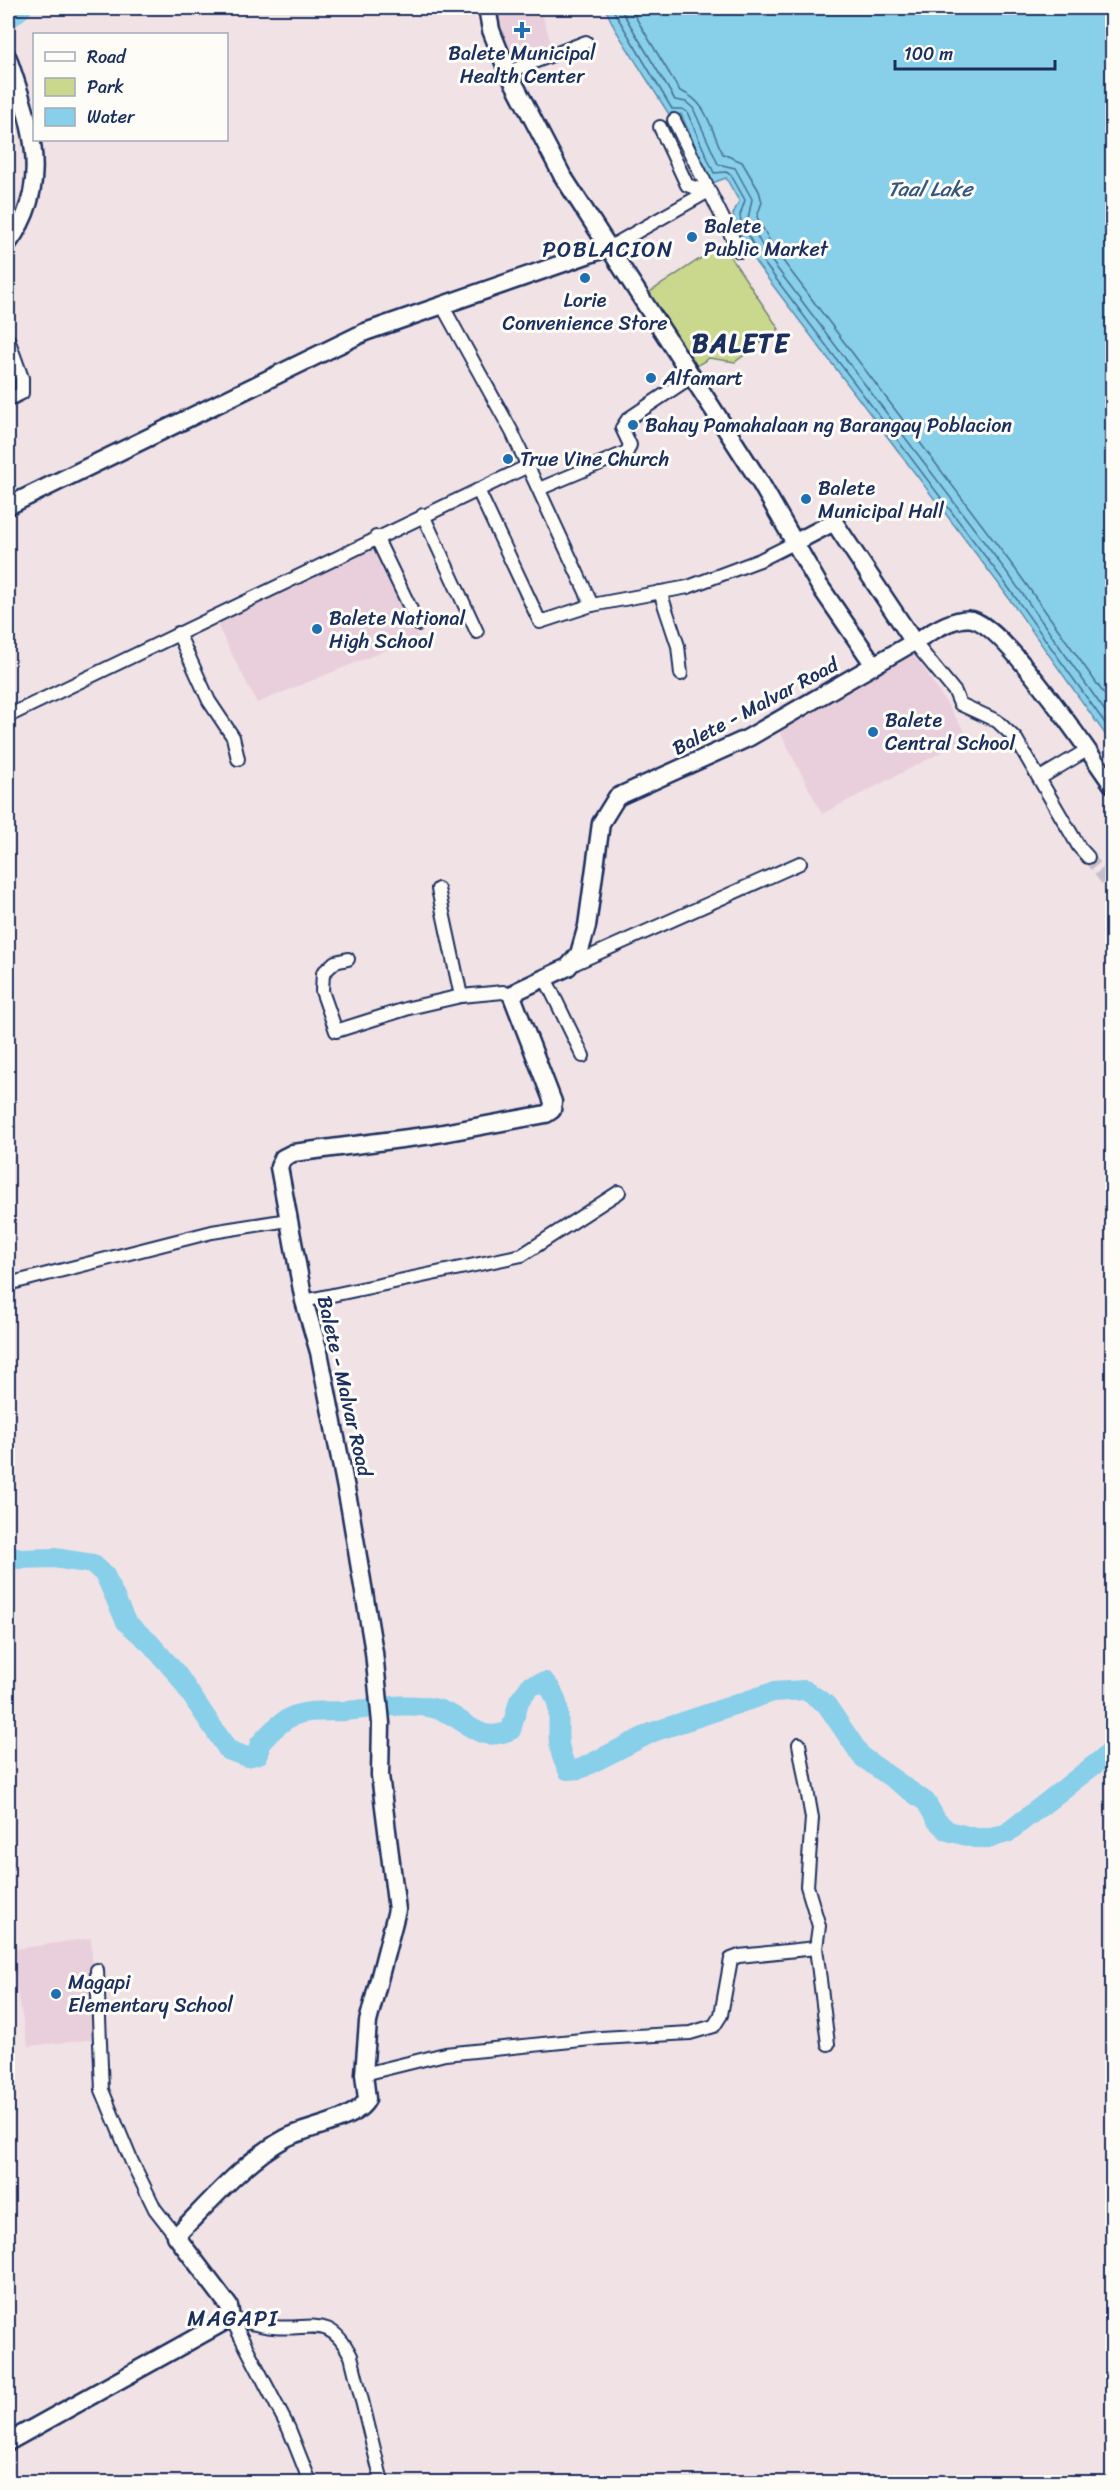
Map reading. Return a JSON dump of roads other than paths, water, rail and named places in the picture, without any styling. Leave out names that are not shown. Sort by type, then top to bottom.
[{"type":"main road","name":"Balete - Malvar Road","points":[[487,8],[491,30],[508,72],[562,176],[760,482],[794,543],[874,665],[748,738],[617,797],[601,823],[587,926],[579,954],[567,967]]},
{"type":"main road","points":[[8,506],[326,349],[397,320],[610,248]]},
{"type":"main road","points":[[794,543],[834,522],[914,642],[874,665]]},
{"type":"main road","points":[[512,996],[519,990],[567,967]]},
{"type":"main road","name":"Balete - Malvar Road","points":[[176,2236],[235,2177],[285,2139],[359,2109],[367,2099],[364,2074],[368,2022],[397,1910],[380,1775],[381,1723],[374,1652],[350,1509],[319,1352],[304,1301],[279,1167],[283,1158],[293,1153],[432,1135],[550,1112],[553,1102],[512,996]]},
{"type":"main road","points":[[8,2442],[231,2318],[229,2306],[176,2236]]},
{"type":"street","points":[[508,72],[586,42]]},
{"type":"street","points":[[8,57],[31,125],[33,140]]},
{"type":"street","points":[[674,120],[709,196],[739,251]]},
{"type":"street","points":[[660,127],[687,184],[709,196]]},
{"type":"street","points":[[8,244],[28,202],[33,185],[35,156],[33,141]]},
{"type":"street","points":[[610,248],[709,196]]},
{"type":"street","points":[[442,305],[528,466],[592,605]]},
{"type":"street","points":[[8,339],[12,365],[22,378],[22,393],[8,400]]},
{"type":"street","points":[[539,489],[627,452],[630,445],[622,428],[628,419],[692,377]]},
{"type":"street","points":[[8,716],[376,537],[528,466]]},
{"type":"street","points":[[478,490],[540,621],[592,605],[699,583],[760,560],[794,543]]},
{"type":"street","points":[[423,515],[477,632]]},
{"type":"street","points":[[376,537],[418,624]]},
{"type":"street","points":[[660,592],[678,646],[681,674]]},
{"type":"street","points":[[1088,857],[1079,848],[1016,739],[998,722],[960,704],[955,692],[914,642],[955,621],[968,619],[980,621],[1029,670],[1113,785]]},
{"type":"street","points":[[178,633],[209,701],[233,737],[238,759]]},
{"type":"street","points":[[1040,778],[1087,750]]},
{"type":"street","points":[[567,967],[800,863]]},
{"type":"street","points":[[438,889],[461,996]]},
{"type":"street","points":[[348,959],[334,962],[323,973],[322,991],[336,1030],[409,1008],[461,996],[503,992],[512,996]]},
{"type":"street","points":[[545,978],[584,1056]]},
{"type":"street","points":[[304,1301],[522,1255],[619,1192]]},
{"type":"street","points":[[8,1284],[212,1232],[288,1220]]},
{"type":"street","points":[[799,1744],[812,1818],[807,1886],[819,1926],[816,1948],[828,2044]]},
{"type":"street","points":[[364,2074],[445,2054],[707,2030],[714,2026],[721,2015],[731,1959],[739,1956],[816,1948]]},
{"type":"street","points":[[97,1970],[102,2090],[131,2160],[155,2209],[176,2236]]},
{"type":"street","points":[[231,2318],[289,2429],[310,2482]]},
{"type":"street","points":[[231,2318],[272,2327],[326,2326],[342,2338],[351,2356],[381,2482]]},
{"type":"water","name":"Taal Lake","points":[[605,8],[1112,8],[1112,744],[998,583],[756,263],[735,223],[733,214],[739,201],[726,178],[712,183],[681,114],[672,119],[615,29]]},
{"type":"waterway","points":[[11,17],[22,8]]},
{"type":"waterway","points":[[8,1554],[19,1559],[54,1558],[93,1564],[105,1575],[126,1622],[150,1643],[177,1674],[228,1750],[247,1757],[259,1754],[259,1745],[282,1722],[293,1716],[310,1712],[403,1706],[426,1707],[447,1713],[480,1732],[489,1735],[499,1734],[511,1730],[519,1701],[530,1686],[545,1682],[552,1691],[558,1708],[559,1743],[562,1757],[568,1770],[580,1769],[653,1732],[773,1692],[805,1690],[826,1704],[862,1757],[926,1802],[937,1821],[948,1831],[975,1838],[990,1838],[1007,1833],[1112,1751]]},
{"type":"tunnel","points":[[1088,857],[1112,887]]},
{"type":"place","name":"Balete Municipal Health Center","points":[[522,30]]},
{"type":"place","name":"Balete Public Market","points":[[692,237]]},
{"type":"place","name":"Lorie Convenience Store","points":[[585,278]]},
{"type":"place","name":"Alfamart","points":[[651,378]]},
{"type":"place","name":"Bahay Pamahalaan ng Barangay Poblacion","points":[[633,425]]},
{"type":"place","name":"True Vine Church","points":[[508,459]]},
{"type":"place","name":"Balete Municipal Hall","points":[[806,499]]},
{"type":"place","name":"Balete National High School","points":[[317,629]]},
{"type":"place","name":"Balete Central School","points":[[873,732]]},
{"type":"place","name":"Magapi Elementary School","points":[[56,1994]]},
{"type":"district","name":"POBLACION","points":[[608,249]]},
{"type":"district","name":"BALETE","points":[[741,343]]},
{"type":"district","name":"MAGAPI","points":[[233,2318]]}]
